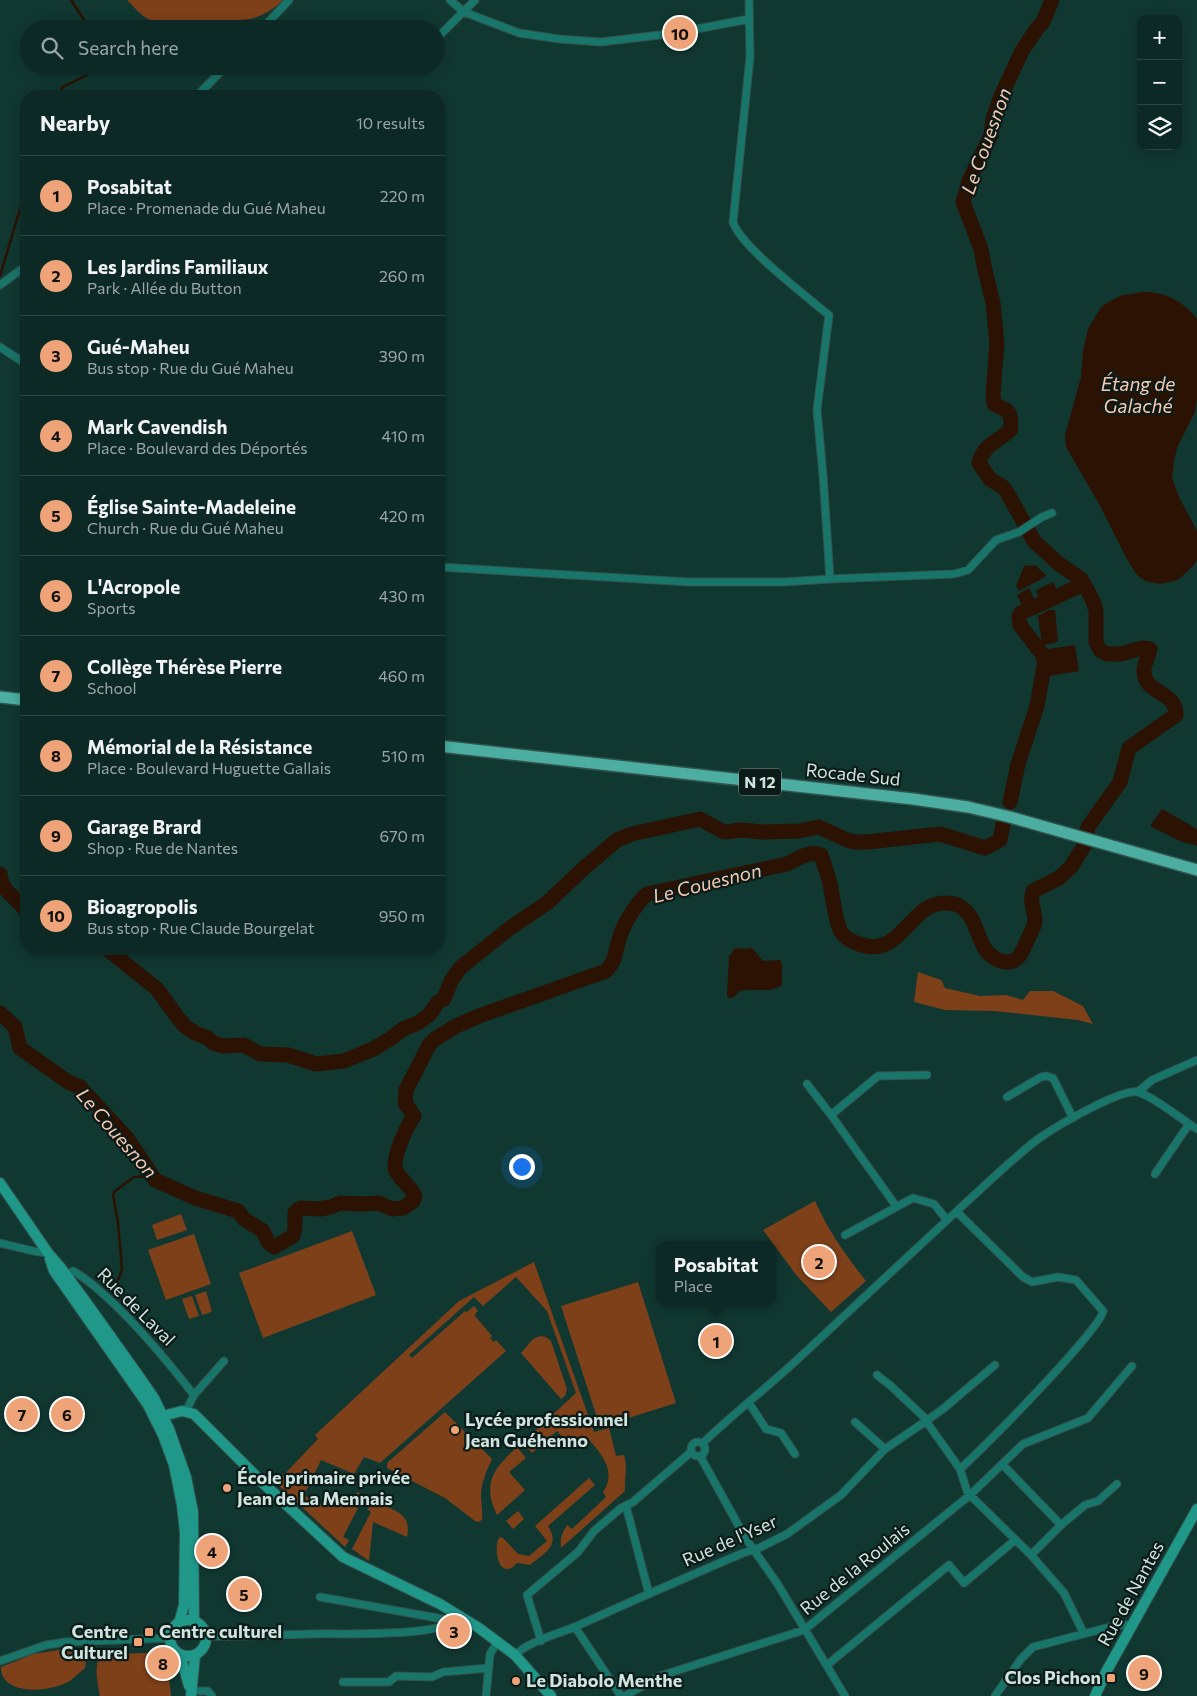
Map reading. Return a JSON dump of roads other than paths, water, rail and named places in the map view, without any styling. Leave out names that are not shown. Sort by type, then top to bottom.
[{"type":"main road","points":[[0,697],[20,699]]},
{"type":"main road","name":"Rocade Sud","points":[[445,747],[922,801],[968,808],[1002,815],[1197,870]]},
{"type":"street","points":[[270,20],[289,0]]},
{"type":"street","points":[[450,0],[464,12],[519,33],[559,39],[601,42],[676,32],[748,19]]},
{"type":"street","points":[[445,30],[474,0]]},
{"type":"street","points":[[749,0],[750,57],[733,222],[740,235],[753,249],[829,315],[817,410],[824,475],[830,579]]},
{"type":"street","points":[[203,90],[217,75]]},
{"type":"street","points":[[0,285],[20,270]]},
{"type":"street","points":[[0,347],[20,360]]},
{"type":"street","points":[[445,567],[689,582],[783,582],[954,574],[968,570],[996,540],[1019,532],[1042,517],[1052,513]]},
{"type":"street","points":[[1138,1092],[1152,1080],[1197,1060]]},
{"type":"street","points":[[831,1115],[878,1076],[927,1074]]},
{"type":"street","points":[[1007,1097],[1041,1077],[1053,1078],[1072,1118]]},
{"type":"street","points":[[807,1084],[896,1206]]},
{"type":"street","points":[[703,1443],[1041,1136],[1072,1118],[1124,1093],[1138,1092],[1149,1097],[1197,1129]]},
{"type":"street","points":[[1155,1174],[1189,1124]]},
{"type":"street","points":[[0,1183],[48,1253],[118,1346],[154,1398],[174,1465],[184,1518],[185,1586],[183,1613],[179,1623]]},
{"type":"street","points":[[845,1235],[913,1198],[934,1204],[947,1220]]},
{"type":"street","points":[[957,1212],[1023,1277],[1032,1282],[1058,1277],[1076,1280],[1103,1311],[1103,1316],[1092,1331],[1032,1396],[960,1469]]},
{"type":"street","points":[[0,1242],[48,1253]]},
{"type":"street","points":[[48,1253],[54,1271],[159,1417],[186,1477],[193,1512],[194,1622]]},
{"type":"street","name":"Rue de Laval","points":[[66,1276],[73,1271],[83,1276],[110,1300],[138,1327],[194,1395]]},
{"type":"street","points":[[186,1412],[194,1395],[224,1361]]},
{"type":"street","name":"Rue de l'Yser","points":[[515,1655],[541,1640],[575,1627],[743,1553],[754,1550],[787,1534],[841,1495],[885,1449],[943,1409],[995,1365]]},
{"type":"street","name":"Rue de la Roulais","points":[[625,1696],[660,1676],[804,1630],[970,1495],[1023,1444],[1088,1418],[1132,1366]]},
{"type":"street","points":[[877,1376],[891,1386],[926,1421],[960,1469],[967,1491],[1031,1555],[1064,1593],[1084,1634]]},
{"type":"street","points":[[749,1403],[766,1429],[782,1433],[795,1454]]},
{"type":"street","points":[[159,1417],[186,1412],[198,1417],[258,1479],[344,1557],[440,1604],[464,1618],[515,1655],[551,1696]]},
{"type":"street","points":[[855,1422],[885,1449]]},
{"type":"street","points":[[541,1640],[527,1595],[578,1552],[594,1531],[621,1508],[633,1502],[691,1452],[691,1447],[695,1442],[703,1443]]},
{"type":"street","points":[[691,1452],[695,1456],[700,1456],[705,1452],[703,1443]]},
{"type":"street","points":[[700,1456],[746,1539],[777,1583],[845,1696]]},
{"type":"street","points":[[1002,1465],[1061,1525]]},
{"type":"street","points":[[1031,1555],[1061,1525],[1085,1505],[1098,1501],[1117,1484]]},
{"type":"street","points":[[626,1506],[648,1594]]},
{"type":"street","name":"Rue de Nantes","points":[[1095,1696],[1106,1672],[1197,1509]]},
{"type":"street","points":[[827,1665],[949,1565],[964,1582],[1015,1540]]},
{"type":"street","points":[[320,1597],[443,1619],[451,1624]]},
{"type":"street","points":[[206,1636],[399,1632],[427,1630],[451,1624],[464,1618]]},
{"type":"street","points":[[189,1620],[194,1622],[200,1625],[206,1636],[204,1647],[195,1655],[187,1656],[180,1654],[174,1650],[171,1644],[172,1629],[179,1623],[189,1620]]},
{"type":"street","points":[[995,1696],[1021,1659],[1033,1647],[1114,1626],[1134,1624]]},
{"type":"street","points":[[575,1627],[621,1696]]},
{"type":"street","points":[[0,1660],[46,1645],[66,1642],[170,1638]]},
{"type":"street","points":[[486,1696],[490,1654],[498,1641]]},
{"type":"street","points":[[180,1654],[191,1694]]},
{"type":"street","points":[[191,1694],[195,1655]]},
{"type":"street","points":[[343,1682],[388,1682],[396,1676],[432,1677],[443,1672],[489,1668]]},
{"type":"street","points":[[191,1694],[208,1691],[212,1696]]},
{"type":"water","name":"Étang de Galaché","points":[[1152,292],[1174,299],[1187,308],[1197,319],[1197,399],[1195,412],[1177,448],[1172,478],[1179,497],[1197,531],[1197,560],[1178,580],[1160,584],[1145,581],[1137,575],[1128,561],[1098,502],[1066,447],[1065,435],[1081,377],[1083,351],[1088,329],[1101,307],[1110,301],[1123,295]]},
{"type":"water","points":[[1035,565],[1046,575],[1045,577],[1019,591],[1016,586],[1024,566]]},
{"type":"water","points":[[1053,582],[1057,590],[1039,599],[1036,590]]},
{"type":"water","points":[[1029,588],[1036,603],[1024,609],[1017,595]]},
{"type":"water","points":[[1048,610],[1055,610],[1058,641],[1042,645],[1038,616]]},
{"type":"water","points":[[1075,645],[1079,671],[1049,676],[1048,649]]},
{"type":"water","points":[[1162,809],[1197,829],[1197,846],[1180,841],[1150,826]]},
{"type":"water","points":[[735,948],[752,948],[763,961],[780,960],[782,964],[782,984],[769,990],[740,991],[734,997],[729,998],[727,996],[729,956]]},
{"type":"waterway","points":[[71,0],[84,20]]},
{"type":"waterway","name":"Le Couesnon","points":[[0,1013],[15,1027],[20,1048],[68,1082],[80,1087],[127,1138],[155,1180],[195,1198],[238,1211],[244,1219],[263,1231],[268,1242],[274,1247],[293,1236],[295,1212],[300,1208],[320,1209],[340,1203],[379,1203],[392,1209],[403,1208],[413,1201],[415,1196],[400,1177],[395,1166],[404,1135],[414,1116],[405,1103],[406,1090],[429,1045],[456,1026],[479,1016],[606,971],[613,961],[626,923],[633,910],[647,894],[787,864],[804,856],[817,854],[821,855],[828,877],[841,932],[852,941],[872,947],[884,945],[895,938],[922,912],[933,905],[950,903],[960,906],[970,916],[982,944],[991,955],[1003,962],[1015,960],[1021,954],[1035,923],[1032,903],[1033,891],[1059,878],[1071,867],[1084,846],[1088,827],[1120,782],[1129,748],[1176,715],[1175,707],[1171,701],[1149,685],[1146,679],[1144,670],[1150,649],[1142,648],[1121,654],[1107,654],[1100,650],[1096,642],[1096,611],[1093,601],[1081,579],[1059,564],[1034,541],[1008,494],[1003,487],[990,479],[979,463],[988,447],[1011,429],[1011,423],[1008,412],[994,404],[997,344],[993,303],[981,249],[963,202],[969,181],[991,135],[993,119],[1001,96],[1022,51],[1043,22],[1052,0]]},
{"type":"waterway","points":[[61,90],[63,87],[87,75]]},
{"type":"waterway","points":[[0,276],[20,209]]},
{"type":"waterway","name":"Le Couesnon","points":[[1010,802],[1018,764],[1037,706],[1045,661],[1042,654],[1020,625],[1019,616],[1021,613],[1084,584]]},
{"type":"waterway","name":"Le Couesnon","points":[[114,955],[157,989],[185,1026],[195,1033],[208,1038],[213,1043],[223,1046],[244,1045],[260,1054],[288,1055],[316,1064],[344,1061],[373,1049],[403,1029],[418,1023],[429,1015],[438,1002],[444,999],[451,981],[460,968],[510,928],[547,903],[617,840],[632,834],[700,819],[724,832],[741,830],[762,832],[799,831],[819,827],[854,842],[940,834],[985,848],[1000,840],[1003,824]]},
{"type":"waterway","name":"Le Couesnon","points":[[0,874],[6,890],[20,904]]},
{"type":"waterway","points":[[109,1289],[119,1278],[122,1269],[118,1223],[113,1194],[134,1177],[152,1176]]},
{"type":"place","name":"Bioagropolis","points":[[680,33]]},
{"type":"place","name":"Les Jardins Familiaux","points":[[819,1262]]},
{"type":"place","name":"Posabitat","points":[[716,1341]]},
{"type":"place","name":"Collège Thérèse Pierre","points":[[22,1414]]},
{"type":"place","name":"L'Acropole","points":[[67,1414]]},
{"type":"place","name":"Lycée professionnel Jean Guéhenno","points":[[455,1430]]},
{"type":"place","name":"École primaire privée Jean de La Mennais","points":[[227,1488]]},
{"type":"place","name":"Mark Cavendish","points":[[212,1551]]},
{"type":"place","name":"Église Sainte-Madeleine","points":[[244,1594]]},
{"type":"place","name":"Gué-Maheu","points":[[454,1631]]},
{"type":"place","name":"Centre culturel","points":[[149,1632]]},
{"type":"place","name":"Centre Culturel","points":[[138,1642]]},
{"type":"place","name":"Mémorial de la Résistance","points":[[163,1663]]},
{"type":"place","name":"Garage Brard","points":[[1144,1673]]},
{"type":"place","name":"Clos Pichon","points":[[1111,1678]]},
{"type":"place","name":"Le Diabolo Menthe","points":[[516,1681]]}]
